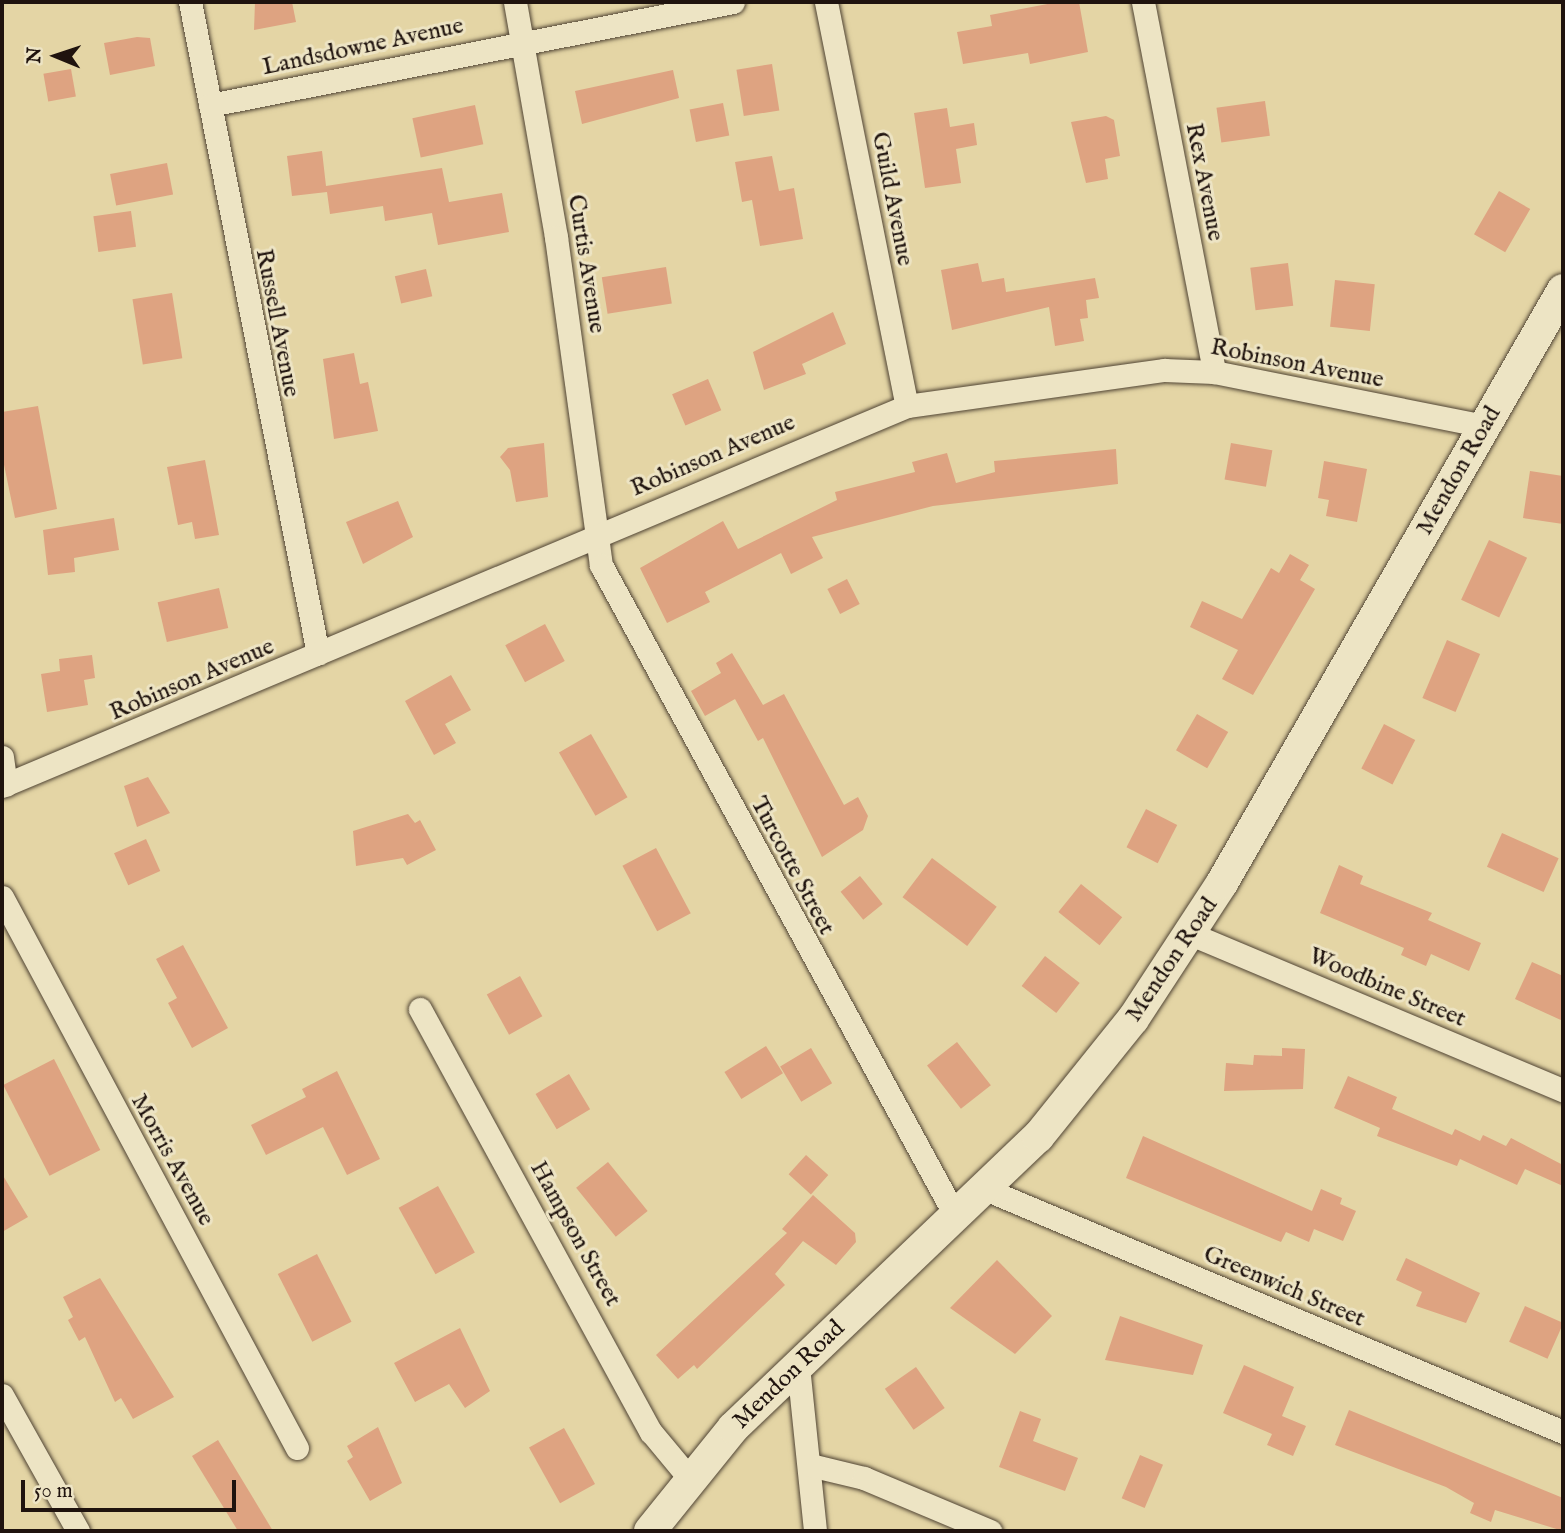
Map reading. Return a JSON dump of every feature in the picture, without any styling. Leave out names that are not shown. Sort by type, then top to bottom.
[{"type":"street","name":"Russell Avenue","points":[[190,2],[318,654]]},
{"type":"street","name":"Curtis Avenue","points":[[515,2],[598,534]]},
{"type":"street","name":"Landsdowne Avenue","points":[[210,106],[522,41],[733,2]]},
{"type":"street","name":"Guild Avenue","points":[[826,2],[907,405]]},
{"type":"street","name":"Rex Avenue","points":[[1143,2],[1214,372]]},
{"type":"street","name":"Mendon Road","points":[[650,1531],[690,1479],[798,1366],[985,1189],[1079,1092],[1191,934],[1563,289]]},
{"type":"street","name":"Robinson Avenue","points":[[4,786],[907,405],[1164,370],[1214,372],[1485,426]]},
{"type":"street","name":"Turcotte Street","points":[[598,534],[601,565],[956,1217]]},
{"type":"street","points":[[2,757],[4,786]]},
{"type":"street","name":"Morris Avenue","points":[[2,897],[297,1448]]},
{"type":"street","name":"Woodbine Street","points":[[1191,934],[1563,1090]]},
{"type":"street","name":"Hampson Street","points":[[420,1009],[651,1432],[690,1479]]},
{"type":"street","name":"Greenwich Street","points":[[985,1189],[1563,1432]]},
{"type":"street","points":[[798,1366],[815,1531]]},
{"type":"street","points":[[2,1395],[78,1531]]},
{"type":"street","points":[[810,1465],[864,1478],[990,1531]]},
{"type":"building","points":[[255,2],[292,2],[296,22],[254,30]]},
{"type":"building","points":[[1058,2],[1079,2],[1088,52],[1030,64],[1028,53],[963,64],[957,32],[992,26],[990,15]]},
{"type":"building","points":[[137,37],[150,38],[155,66],[110,75],[104,43]]},
{"type":"building","points":[[772,64],[779,110],[744,116],[736,70]]},
{"type":"building","points":[[71,69],[76,97],[48,101],[43,74]]},
{"type":"building","points":[[673,70],[679,98],[582,124],[575,91]]},
{"type":"building","points":[[1265,101],[1270,136],[1221,142],[1216,108]]},
{"type":"building","points":[[723,103],[729,135],[696,142],[690,109]]},
{"type":"building","points":[[475,105],[483,144],[421,157],[412,118]]},
{"type":"building","points":[[947,108],[950,127],[974,123],[977,145],[956,149],[961,183],[925,188],[914,113]]},
{"type":"building","points":[[1106,116],[1114,120],[1120,156],[1105,159],[1108,179],[1086,183],[1071,122]]},
{"type":"building","points":[[322,151],[326,186],[442,168],[449,202],[502,193],[509,232],[438,245],[432,213],[385,221],[383,206],[330,214],[327,192],[292,196],[287,156]]},
{"type":"building","points":[[772,156],[779,191],[794,188],[803,239],[760,246],[752,200],[742,202],[735,162]]},
{"type":"building","points":[[167,163],[173,194],[116,205],[110,174]]},
{"type":"building","points":[[1499,191],[1530,209],[1505,252],[1474,234]]},
{"type":"building","points":[[131,211],[136,247],[98,252],[93,216]]},
{"type":"building","points":[[978,263],[982,282],[1004,278],[1006,292],[1095,278],[1099,298],[1086,300],[1088,318],[1080,319],[1084,341],[1055,346],[1049,307],[952,330],[941,270]]},
{"type":"building","points":[[1288,263],[1293,306],[1256,310],[1250,268]]},
{"type":"building","points":[[666,267],[672,304],[608,314],[602,277]]},
{"type":"building","points":[[426,269],[432,296],[401,303],[395,276]]},
{"type":"building","points":[[1335,280],[1375,284],[1370,331],[1330,327]]},
{"type":"building","points":[[172,293],[182,358],[143,364],[132,299]]},
{"type":"building","points":[[833,312],[846,344],[802,364],[806,374],[764,390],[753,352]]},
{"type":"building","points":[[354,353],[360,384],[368,382],[378,431],[334,439],[323,359]]},
{"type":"building","points":[[708,379],[721,410],[685,426],[672,394]]},
{"type":"building","points":[[38,406],[57,509],[15,518],[2,455],[2,412]]},
{"type":"building","points":[[544,443],[548,497],[516,502],[510,470],[500,457],[508,448]]},
{"type":"building","points":[[1231,443],[1272,450],[1266,487],[1225,479]]},
{"type":"building","points":[[1116,449],[1118,484],[933,506],[812,537],[823,558],[791,574],[781,553],[705,592],[710,602],[667,623],[640,568],[723,521],[738,549],[837,500],[835,492],[915,472],[912,462],[947,453],[956,483],[995,472],[994,461]]},
{"type":"building","points":[[205,460],[219,535],[195,539],[192,522],[178,525],[167,467]]},
{"type":"building","points":[[1324,461],[1367,469],[1357,522],[1326,516],[1329,500],[1318,498]]},
{"type":"building","points":[[1530,471],[1563,476],[1563,524],[1523,518]]},
{"type":"building","points":[[398,501],[413,537],[363,564],[346,522]]},
{"type":"building","points":[[114,518],[119,550],[74,558],[75,572],[48,575],[43,530]]},
{"type":"building","points":[[1489,540],[1527,558],[1499,618],[1461,600]]},
{"type":"building","points":[[1290,554],[1309,565],[1300,580],[1315,589],[1253,695],[1222,679],[1238,650],[1190,627],[1202,601],[1242,619],[1271,568],[1279,573]]},
{"type":"building","points":[[847,579],[860,604],[840,614],[827,589]]},
{"type":"building","points":[[219,588],[228,628],[167,642],[158,602]]},
{"type":"building","points":[[545,624],[565,661],[525,682],[505,645]]},
{"type":"building","points":[[1447,640],[1480,654],[1456,712],[1422,698]]},
{"type":"building","points":[[732,653],[763,705],[784,694],[844,805],[858,797],[868,816],[863,830],[822,857],[763,738],[758,741],[735,699],[705,716],[691,691],[721,673],[716,663]]},
{"type":"building","points":[[92,655],[95,678],[84,680],[88,705],[47,712],[41,674],[60,671],[59,659]]},
{"type":"building","points":[[451,675],[471,710],[445,724],[456,743],[434,755],[405,701]]},
{"type":"building","points":[[1197,714],[1228,732],[1207,768],[1176,750]]},
{"type":"building","points":[[1384,724],[1415,740],[1392,784],[1361,769]]},
{"type":"building","points":[[591,734],[628,797],[595,816],[559,752]]},
{"type":"building","points":[[148,777],[170,813],[137,827],[124,786]]},
{"type":"building","points":[[1146,809],[1177,825],[1158,863],[1126,847]]},
{"type":"building","points":[[408,814],[415,823],[420,820],[436,850],[407,865],[403,858],[356,866],[353,831]]},
{"type":"building","points":[[1502,833],[1559,858],[1544,892],[1487,867]]},
{"type":"building","points":[[146,839],[160,871],[128,885],[114,853]]},
{"type":"building","points":[[656,848],[691,913],[657,931],[622,866]]},
{"type":"building","points":[[932,858],[997,907],[967,946],[903,897]]},
{"type":"building","points":[[1339,865],[1363,876],[1360,884],[1432,913],[1428,920],[1481,943],[1469,971],[1431,954],[1426,966],[1401,955],[1404,948],[1320,913]]},
{"type":"building","points":[[860,876],[883,904],[863,920],[841,892]]},
{"type":"building","points":[[1081,884],[1122,917],[1100,945],[1058,912]]},
{"type":"building","points":[[183,945],[228,1028],[192,1048],[168,1003],[177,998],[156,959]]},
{"type":"building","points":[[1045,956],[1080,983],[1056,1013],[1022,986]]},
{"type":"building","points":[[1532,962],[1563,976],[1563,1021],[1515,999]]},
{"type":"building","points":[[520,976],[542,1016],[509,1035],[487,994]]},
{"type":"building","points":[[957,1042],[991,1085],[961,1109],[927,1065]]},
{"type":"building","points":[[766,1046],[783,1073],[741,1099],[724,1072]]},
{"type":"building","points":[[811,1048],[832,1083],[801,1102],[780,1067]]},
{"type":"building","points":[[1282,1048],[1305,1049],[1303,1089],[1224,1091],[1226,1063],[1253,1065],[1254,1055],[1282,1056]]},
{"type":"building","points":[[54,1059],[100,1150],[50,1176],[3,1085]]},
{"type":"building","points":[[337,1071],[380,1159],[347,1175],[323,1127],[266,1155],[251,1125],[306,1097],[302,1089]]},
{"type":"building","points":[[569,1074],[590,1109],[557,1129],[536,1094]]},
{"type":"building","points":[[1348,1076],[1397,1097],[1392,1109],[1452,1135],[1455,1129],[1480,1141],[1483,1135],[1506,1146],[1511,1138],[1563,1165],[1563,1186],[1525,1169],[1517,1185],[1460,1159],[1457,1166],[1377,1136],[1380,1128],[1334,1108]]},
{"type":"building","points":[[1143,1136],[1312,1211],[1321,1189],[1342,1198],[1340,1204],[1356,1211],[1343,1241],[1314,1229],[1309,1242],[1286,1232],[1281,1242],[1126,1178]]},
{"type":"building","points":[[806,1155],[828,1175],[811,1194],[789,1174]]},
{"type":"building","points":[[608,1162],[648,1211],[616,1237],[576,1188]]},
{"type":"building","points":[[2,1174],[28,1217],[2,1232]]},
{"type":"building","points":[[438,1186],[475,1252],[435,1274],[399,1208]]},
{"type":"building","points":[[813,1195],[855,1233],[856,1242],[836,1265],[803,1241],[775,1274],[785,1285],[697,1369],[694,1365],[678,1379],[656,1355],[787,1233],[782,1229]]},
{"type":"building","points":[[317,1254],[352,1322],[312,1342],[278,1274]]},
{"type":"building","points":[[1406,1258],[1480,1293],[1466,1323],[1416,1306],[1422,1292],[1396,1280]]},
{"type":"building","points":[[997,1260],[1052,1316],[1015,1354],[950,1308]]},
{"type":"building","points":[[100,1278],[174,1397],[133,1419],[121,1398],[115,1402],[85,1337],[79,1341],[68,1320],[73,1317],[63,1297]]},
{"type":"building","points":[[1525,1306],[1563,1323],[1548,1359],[1509,1342]]},
{"type":"building","points":[[1120,1316],[1203,1345],[1193,1375],[1105,1360]]},
{"type":"building","points":[[460,1328],[490,1391],[465,1408],[449,1384],[415,1402],[394,1363]]},
{"type":"building","points":[[1244,1365],[1294,1387],[1282,1416],[1306,1426],[1293,1456],[1267,1445],[1272,1434],[1223,1413]]},
{"type":"building","points":[[916,1367],[945,1408],[914,1430],[885,1389]]},
{"type":"building","points":[[1349,1410],[1563,1498],[1563,1531],[1495,1510],[1491,1522],[1470,1513],[1474,1503],[1446,1487],[1335,1445]]},
{"type":"building","points":[[1020,1411],[1041,1419],[1033,1441],[1078,1458],[1065,1491],[999,1467]]},
{"type":"building","points":[[378,1427],[402,1483],[370,1501],[347,1461],[353,1457],[347,1446]]},
{"type":"building","points":[[564,1428],[595,1484],[560,1503],[529,1447]]},
{"type":"building","points":[[218,1440],[273,1531],[238,1531],[192,1456]]},
{"type":"building","points":[[1140,1455],[1163,1465],[1145,1508],[1122,1498]]}]
